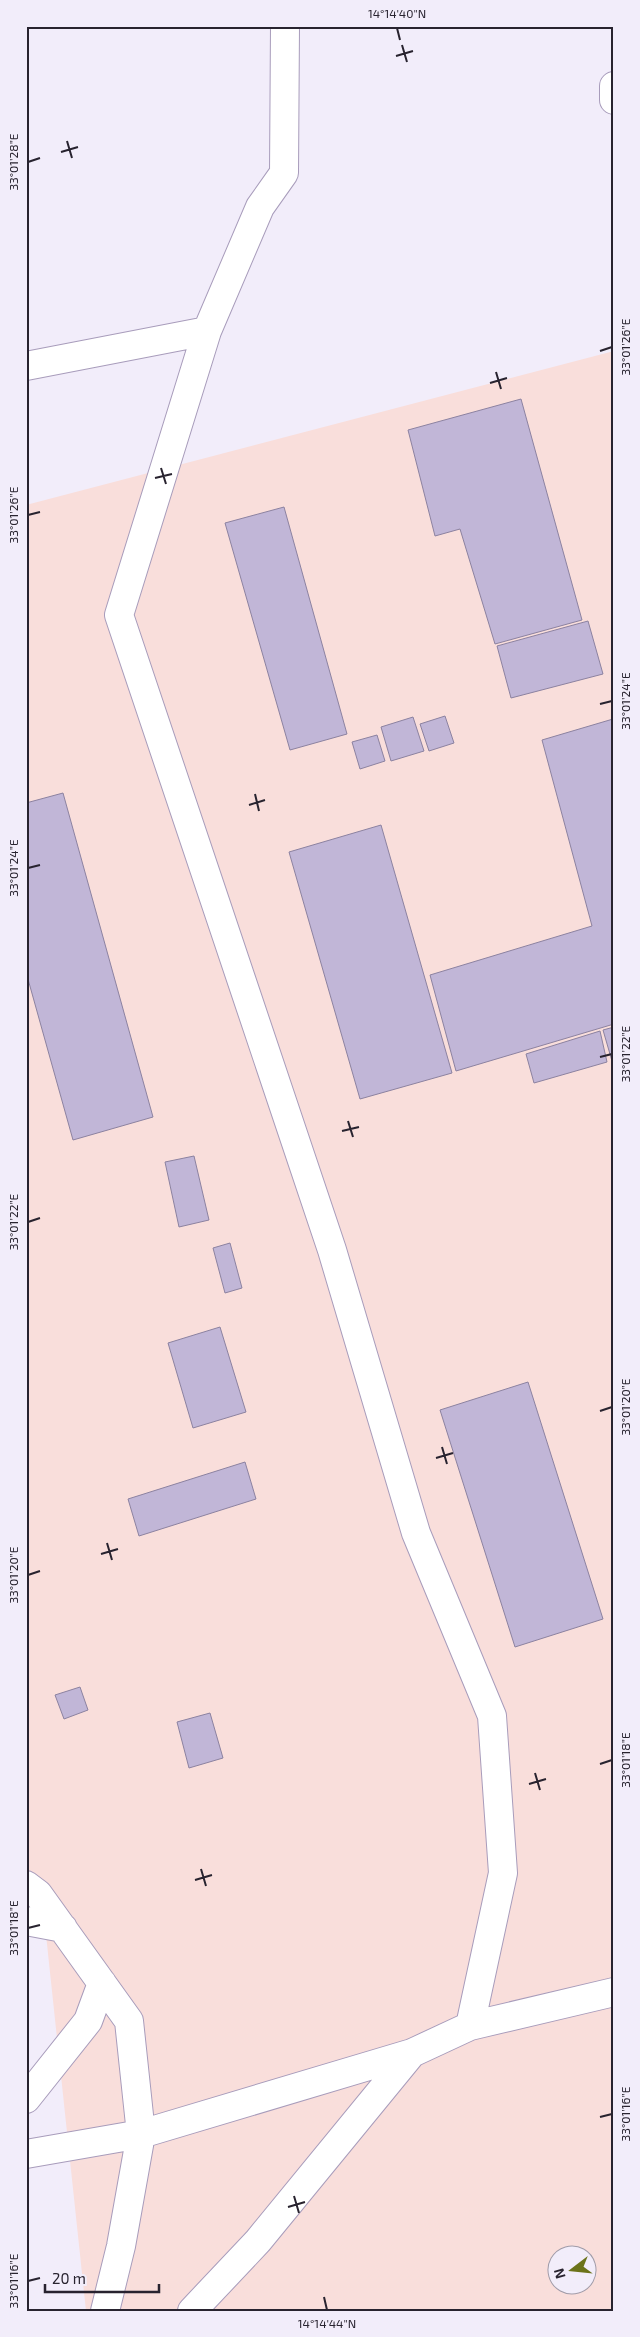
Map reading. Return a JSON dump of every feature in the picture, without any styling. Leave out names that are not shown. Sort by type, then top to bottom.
[{"type":"street","points":[[285,26],[284,172],[260,207],[207,331],[119,615],[332,1250],[416,1533],[492,1716],[503,1873],[470,2026]]},
{"type":"street","points":[[614,86],[614,100]]},
{"type":"street","points":[[26,366],[207,331]]},
{"type":"street","points":[[26,1885],[38,1894],[129,2022],[141,2134],[121,2246],[105,2311]]},
{"type":"street","points":[[26,1921],[63,1928]]},
{"type":"street","points":[[26,2098],[88,2021],[102,1984]]},
{"type":"street","points":[[26,2154],[141,2134],[412,2054],[470,2026],[614,1992]]},
{"type":"street","points":[[192,2311],[258,2241],[412,2054]]},
{"type":"shaded area","points":[[614,351],[614,2311],[86,2311],[42,1897],[26,1876],[26,505]]},
{"type":"building","points":[[521,399],[582,620],[495,644],[460,529],[435,536],[408,430]]},
{"type":"building","points":[[284,507],[347,734],[290,750],[225,523]]},
{"type":"building","points":[[588,621],[603,674],[511,698],[497,646]]},
{"type":"building","points":[[445,716],[454,743],[429,751],[420,724]]},
{"type":"building","points":[[413,717],[424,751],[391,761],[381,727]]},
{"type":"building","points":[[613,719],[614,1024],[456,1071],[430,975],[592,926],[542,740]]},
{"type":"building","points":[[377,735],[385,761],[360,769],[352,742]]},
{"type":"building","points":[[63,793],[153,1117],[73,1140],[26,972],[26,803]]},
{"type":"building","points":[[381,825],[452,1073],[360,1099],[289,852]]},
{"type":"building","points":[[614,1027],[614,1068],[603,1030]]},
{"type":"building","points":[[600,1031],[607,1062],[534,1083],[526,1054]]},
{"type":"building","points":[[194,1156],[209,1220],[179,1227],[165,1162]]},
{"type":"building","points":[[230,1243],[242,1288],[225,1293],[213,1248]]},
{"type":"building","points":[[220,1327],[246,1412],[193,1428],[168,1343]]},
{"type":"building","points":[[528,1382],[603,1619],[515,1647],[440,1410]]},
{"type":"building","points":[[245,1462],[256,1499],[139,1536],[128,1499]]},
{"type":"building","points":[[80,1687],[88,1710],[64,1719],[55,1695]]},
{"type":"building","points":[[210,1713],[223,1758],[189,1768],[177,1722]]}]
